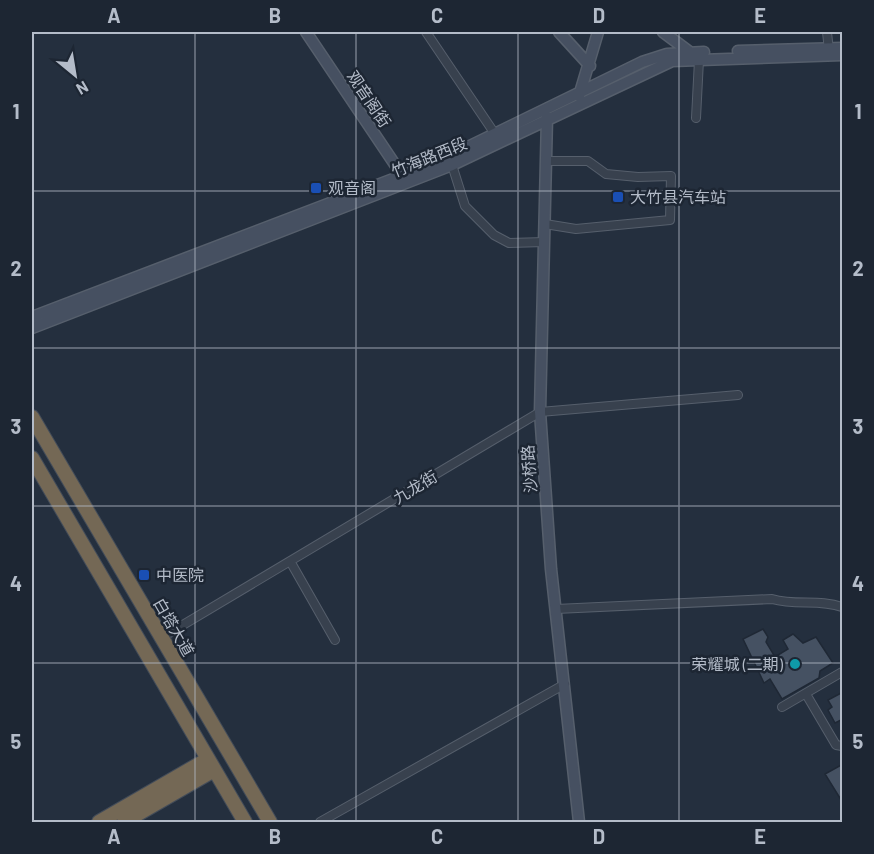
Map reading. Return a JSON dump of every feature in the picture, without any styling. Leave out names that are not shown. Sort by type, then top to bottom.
[{"type":"highway","name":"白塔大道","points":[[32,417],[270,822]]},
{"type":"highway","points":[[32,458],[245,822]]},
{"type":"highway","points":[[99,822],[211,764]]},
{"type":"highway","points":[[124,822],[211,764]]},
{"type":"street","name":"观音阁街","points":[[306,32],[404,178]]},
{"type":"street","points":[[426,32],[495,134]]},
{"type":"street","points":[[560,32],[590,66]]},
{"type":"street","points":[[575,108],[590,66],[598,32]]},
{"type":"street","points":[[663,32],[695,56],[696,118]]},
{"type":"street","points":[[827,32],[829,51]]},
{"type":"street","name":"竹海路西段","points":[[404,178],[452,165],[547,116],[580,94],[642,62],[667,54],[695,56],[829,51],[843,48]]},
{"type":"street","name":"竹海路西段","points":[[829,51],[843,55]]},
{"type":"street","name":"竹海路西段","points":[[34,322],[404,178],[495,134],[575,108],[672,62],[695,56]]},
{"type":"street","name":"沙桥路","points":[[547,116],[540,412],[556,609],[579,822]]},
{"type":"street","points":[[545,224],[576,230],[670,220],[671,176],[638,177],[606,174],[588,161],[547,161]]},
{"type":"street","points":[[452,165],[460,184],[465,206],[494,235],[509,243],[544,242]]},
{"type":"street","points":[[540,412],[738,395]]},
{"type":"street","name":"九龙街","points":[[161,638],[540,412]]},
{"type":"street","points":[[290,561],[335,640]]},
{"type":"street","points":[[556,609],[772,599],[786,603],[824,602],[843,607]]},
{"type":"street","points":[[782,707],[843,672]]},
{"type":"street","points":[[320,822],[565,684]]},
{"type":"street","points":[[806,694],[836,745],[843,746]]},
{"type":"building","name":"荣耀城 (二期)","points":[[763,629],[768,637],[766,642],[775,657],[788,649],[783,640],[793,634],[803,643],[816,637],[833,663],[820,671],[819,678],[782,699],[770,679],[764,683],[743,639]]},
{"type":"building","points":[[843,692],[843,719],[835,723],[828,710],[832,707],[828,700]]},
{"type":"building","points":[[843,764],[843,803],[825,774]]},
{"type":"place","name":"观音阁","points":[[316,188]]},
{"type":"place","name":"大竹县汽车站","points":[[618,197]]},
{"type":"place","name":"中医院","points":[[144,575]]},
{"type":"place","name":"荣耀城 (二期)","points":[[795,664]]}]
